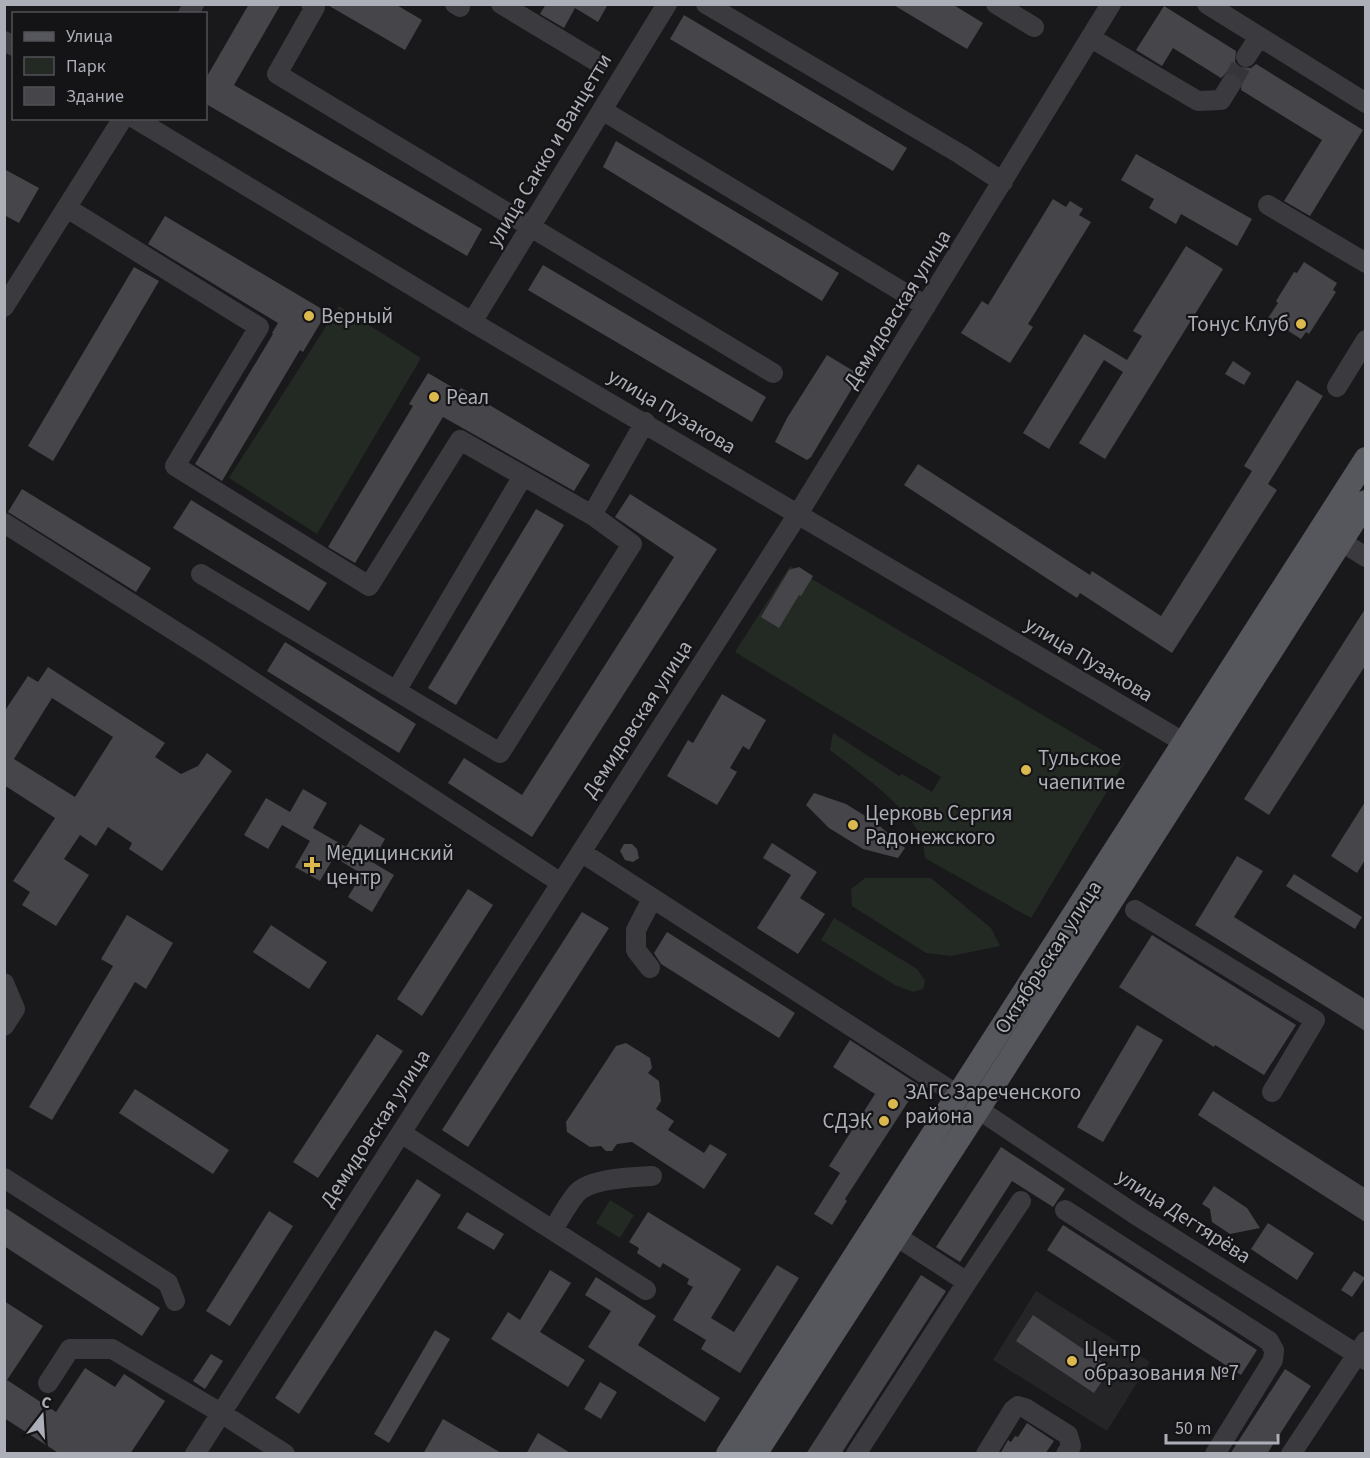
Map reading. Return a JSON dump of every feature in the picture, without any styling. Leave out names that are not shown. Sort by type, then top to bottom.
[{"type":"main road","name":"Октябрьская улица","points":[[1194,749],[1365,459]]},
{"type":"main road","name":"Октябрьская улица","points":[[728,1454],[968,1103],[1194,749],[1365,502]]},
{"type":"main road","name":"Октябрьская улица","points":[[755,1454],[896,1236],[968,1103]]},
{"type":"street","points":[[311,4],[315,7],[277,74],[773,373]]},
{"type":"street","points":[[501,4],[599,63]]},
{"type":"street","name":"улица Сакко и Ванцетти","points":[[472,322],[667,4]]},
{"type":"street","points":[[706,4],[960,154],[1003,182]]},
{"type":"street","points":[[996,4],[1034,27]]},
{"type":"street","name":"Демидовская улица","points":[[195,1454],[798,514],[1112,4]]},
{"type":"street","points":[[1207,4],[1365,103]]},
{"type":"street","points":[[1246,57],[1259,37]]},
{"type":"street","points":[[1091,38],[1198,101],[1221,100],[1231,84]]},
{"type":"street","points":[[602,110],[926,306]]},
{"type":"street","points":[[4,307],[122,120]]},
{"type":"street","name":"улица Пузакова","points":[[137,120],[472,322],[1194,749]]},
{"type":"street","points":[[1268,205],[1365,263]]},
{"type":"street","points":[[67,208],[260,327],[175,466],[369,586],[460,440],[592,516],[632,544],[500,753],[201,574]]},
{"type":"street","points":[[1336,387],[1365,340]]},
{"type":"street","points":[[592,516],[645,423]]},
{"type":"street","points":[[396,691],[523,476]]},
{"type":"street","points":[[4,523],[199,646],[561,883]]},
{"type":"street","points":[[1340,541],[1365,557]]},
{"type":"street","name":"улица Дегтярёва","points":[[581,852],[1133,1213],[1363,1352]]},
{"type":"street","points":[[650,968],[636,950],[636,930],[652,899]]},
{"type":"street","points":[[1135,910],[1315,1020],[1272,1092]]},
{"type":"street","points":[[4,983],[15,1009],[4,1026]]},
{"type":"street","points":[[401,1133],[646,1290]]},
{"type":"street","points":[[553,1230],[576,1193],[583,1189],[624,1178],[652,1176]]},
{"type":"street","points":[[4,1178],[168,1283],[175,1301]]},
{"type":"street","points":[[856,1454],[1021,1201]]},
{"type":"street","points":[[1065,1210],[1269,1341],[1274,1350],[1273,1360],[1215,1454]]},
{"type":"street","points":[[896,1236],[967,1282]]},
{"type":"street","points":[[48,1383],[70,1349],[112,1349],[221,1413],[285,1454]]},
{"type":"street","points":[[1291,1454],[1363,1352]]},
{"type":"street","points":[[986,1454],[1013,1410],[1018,1406],[1068,1435],[1071,1446],[1066,1454]]},
{"type":"shaded area","name":"Центр образования №7","points":[[1036,1291],[1150,1362],[1107,1431],[993,1360]]},
{"type":"green space","points":[[339,306],[421,358],[317,534],[229,478]]},
{"type":"green space","points":[[790,566],[1124,763],[1031,918],[925,858],[922,839],[906,814],[868,779],[830,750],[833,733],[899,776],[902,774],[932,792],[941,777],[735,652]]},
{"type":"green space","points":[[865,878],[931,878],[991,928],[1000,946],[951,956],[926,953],[852,906],[851,889]]},
{"type":"green space","points":[[834,918],[917,969],[925,981],[923,989],[913,992],[895,985],[821,940]]},
{"type":"green space","points":[[610,1200],[634,1215],[620,1238],[596,1223]]},
{"type":"building","points":[[249,4],[281,4],[234,85],[482,229],[467,256],[207,105],[207,76]]},
{"type":"building","points":[[326,4],[395,4],[422,20],[405,50]]},
{"type":"building","points":[[546,4],[608,4],[598,22],[575,8],[564,28],[540,14]]},
{"type":"building","points":[[892,4],[952,4],[983,23],[967,49]]},
{"type":"building","points":[[1164,6],[1236,51],[1235,62],[1240,67],[1251,68],[1256,64],[1363,130],[1310,216],[1284,201],[1322,140],[1241,90],[1242,79],[1237,74],[1226,73],[1221,78],[1173,48],[1162,66],[1136,50]]},
{"type":"building","points":[[684,15],[907,148],[893,171],[670,39]]},
{"type":"building","points":[[616,141],[839,273],[822,301],[603,167]]},
{"type":"building","points":[[1136,154],[1252,219],[1237,246],[1181,214],[1176,224],[1149,208],[1154,199],[1121,180]]},
{"type":"building","points":[[4,169],[39,188],[19,223],[4,215]]},
{"type":"building","points":[[1053,199],[1066,207],[1070,201],[1083,209],[1079,215],[1091,222],[1028,324],[1033,327],[1010,363],[961,333],[982,301],[988,305]]},
{"type":"building","points":[[165,216],[327,312],[303,352],[300,350],[222,481],[195,464],[278,323],[148,244]]},
{"type":"building","points":[[1186,246],[1223,269],[1105,459],[1079,443],[1123,372],[1104,360],[1049,449],[1023,433],[1084,334],[1127,360],[1142,336],[1133,331]]},
{"type":"building","points":[[1304,262],[1337,283],[1333,290],[1336,292],[1309,334],[1306,332],[1301,339],[1268,318],[1294,272],[1297,273]]},
{"type":"building","points":[[543,265],[766,397],[752,422],[528,290]]},
{"type":"building","points":[[134,267],[159,281],[53,461],[28,446]]},
{"type":"building","points":[[827,355],[860,375],[811,457],[807,460],[775,442],[787,418]]},
{"type":"building","points":[[1233,361],[1251,373],[1244,385],[1225,374]]},
{"type":"building","points":[[428,373],[459,391],[461,388],[590,465],[574,491],[443,417],[355,563],[328,547],[413,406],[409,404]]},
{"type":"building","points":[[1297,380],[1323,396],[1268,484],[1277,490],[1172,653],[1080,593],[1077,598],[904,485],[918,464],[1090,575],[1092,571],[1161,616],[1252,471],[1244,466]]},
{"type":"building","points":[[22,489],[151,568],[136,592],[8,512]]},
{"type":"building","points":[[630,494],[717,549],[532,837],[448,783],[464,758],[522,795],[674,557],[615,517]]},
{"type":"building","points":[[191,500],[327,583],[309,611],[173,528]]},
{"type":"building","points":[[536,509],[564,525],[456,705],[428,688]]},
{"type":"building","points":[[799,567],[813,576],[779,628],[761,617],[789,570]]},
{"type":"building","points":[[1365,609],[1365,666],[1269,815],[1244,799]]},
{"type":"building","points":[[285,642],[416,724],[399,753],[267,671]]},
{"type":"building","points":[[48,667],[165,743],[155,757],[181,774],[198,766],[207,753],[232,771],[162,871],[129,849],[132,843],[108,827],[96,846],[80,835],[64,859],[89,875],[56,926],[22,905],[30,892],[13,881],[55,818],[4,785],[4,712],[28,676],[38,682]],"holes":[[[52,698],[113,737],[75,797],[14,759]]]},
{"type":"building","points":[[722,694],[766,720],[749,750],[743,746],[730,768],[737,772],[717,805],[667,776],[688,740],[693,743]]},
{"type":"building","points":[[303,789],[327,803],[313,828],[346,847],[360,824],[385,839],[372,862],[394,875],[372,912],[348,897],[362,874],[334,857],[320,881],[295,867],[310,841],[282,825],[268,849],[244,835],[266,798],[290,812]]},
{"type":"building","name":"Церковь Сергия Радонежского","points":[[814,793],[846,804],[875,822],[905,848],[898,858],[863,849],[829,828],[806,805]]},
{"type":"building","points":[[1365,802],[1365,860],[1357,873],[1331,856]]},
{"type":"building","points":[[772,843],[817,872],[800,898],[825,914],[798,954],[757,928],[791,875],[763,858]]},
{"type":"building","points":[[624,844],[632,844],[637,849],[639,858],[633,862],[625,860],[620,851]]},
{"type":"building","points":[[1237,856],[1263,871],[1234,917],[1365,999],[1365,1031],[1195,925]]},
{"type":"building","points":[[1294,874],[1362,917],[1355,929],[1286,886]]},
{"type":"building","points":[[468,889],[493,905],[422,1016],[397,999]]},
{"type":"building","points":[[582,912],[609,928],[468,1147],[442,1130]]},
{"type":"building","points":[[127,915],[173,943],[146,989],[135,982],[52,1120],[29,1107],[113,966],[101,959]]},
{"type":"building","points":[[271,925],[327,962],[309,989],[253,952]]},
{"type":"building","points":[[667,932],[795,1013],[779,1038],[661,964],[654,953]]},
{"type":"building","points":[[1152,935],[1296,1025],[1264,1075],[1215,1045],[1214,1047],[1119,987]]},
{"type":"building","points":[[1137,1025],[1163,1040],[1103,1142],[1077,1127]]},
{"type":"building","points":[[377,1034],[403,1051],[318,1178],[293,1162]]},
{"type":"building","points":[[850,1040],[919,1085],[845,1199],[847,1201],[832,1225],[814,1214],[840,1173],[829,1166],[875,1094],[833,1067]]},
{"type":"building","points":[[626,1043],[650,1058],[652,1068],[648,1073],[659,1081],[661,1101],[656,1109],[674,1121],[668,1130],[704,1153],[710,1144],[727,1154],[704,1189],[632,1142],[617,1144],[612,1151],[606,1151],[601,1146],[590,1147],[567,1132],[566,1122],[616,1046]]},
{"type":"building","points":[[135,1089],[229,1150],[213,1174],[119,1113]]},
{"type":"building","points":[[1213,1091],[1365,1188],[1365,1222],[1198,1115]]},
{"type":"building","points":[[1001,1147],[1065,1189],[1053,1207],[1012,1181],[960,1262],[936,1247]]},
{"type":"building","points":[[417,1179],[441,1195],[299,1414],[275,1398]]},
{"type":"building","points":[[1214,1186],[1247,1208],[1260,1228],[1230,1234],[1212,1222],[1210,1209],[1202,1204]]},
{"type":"building","points":[[4,1207],[160,1308],[142,1336],[4,1246]]},
{"type":"building","points":[[269,1211],[293,1226],[230,1326],[206,1311]]},
{"type":"building","points":[[467,1212],[504,1234],[494,1250],[457,1228]]},
{"type":"building","points":[[648,1212],[741,1269],[711,1318],[734,1332],[777,1265],[799,1278],[740,1373],[701,1349],[706,1340],[673,1320],[693,1287],[687,1284],[689,1279],[663,1263],[660,1268],[637,1253],[639,1248],[629,1242]]},
{"type":"building","points":[[1268,1223],[1314,1253],[1297,1280],[1251,1249]]},
{"type":"building","points":[[1063,1225],[1257,1350],[1241,1375],[1047,1250]]},
{"type":"building","points":[[550,1270],[571,1283],[540,1332],[585,1360],[568,1387],[491,1339],[508,1312],[520,1320]]},
{"type":"building","points":[[1354,1271],[1365,1278],[1352,1297],[1341,1290]]},
{"type":"building","points":[[921,1275],[946,1291],[841,1454],[806,1454]]},
{"type":"building","points":[[596,1277],[656,1316],[638,1345],[720,1398],[705,1422],[588,1347],[611,1311],[585,1295]]},
{"type":"building","points":[[4,1301],[43,1326],[7,1380],[56,1412],[85,1368],[115,1387],[124,1374],[165,1401],[130,1454],[60,1454],[4,1418]]},
{"type":"building","points":[[1033,1315],[1111,1368],[1094,1393],[1016,1341]]},
{"type":"building","points":[[435,1330],[450,1339],[389,1443],[374,1434]]},
{"type":"building","points":[[211,1354],[223,1361],[205,1389],[193,1381]]},
{"type":"building","points":[[1285,1369],[1311,1386],[1267,1454],[1230,1454]]},
{"type":"building","points":[[600,1382],[617,1392],[601,1419],[584,1409]]},
{"type":"building","points":[[443,1419],[503,1454],[423,1454]]},
{"type":"building","points":[[1027,1423],[1054,1441],[1045,1454],[1000,1454],[1008,1440],[1011,1442],[1015,1436],[1018,1437]]},
{"type":"building","points":[[538,1433],[572,1454],[526,1454]]},
{"type":"tunnel","points":[[1231,84],[1246,57]]},
{"type":"place","name":"Верный","points":[[309,316]]},
{"type":"place","name":"Тонус Клуб","points":[[1301,324]]},
{"type":"place","name":"Реал","points":[[434,397]]},
{"type":"place","name":"Тульское чаепитие","points":[[1026,770]]},
{"type":"place","name":"Церковь Сергия Радонежского","points":[[853,825]]},
{"type":"place","name":"Медицинский центр","points":[[312,865]]},
{"type":"place","name":"ЗАГС Зареченского района","points":[[893,1104]]},
{"type":"place","name":"СДЭК","points":[[884,1121]]},
{"type":"place","name":"Центр образования №7","points":[[1072,1361]]}]
